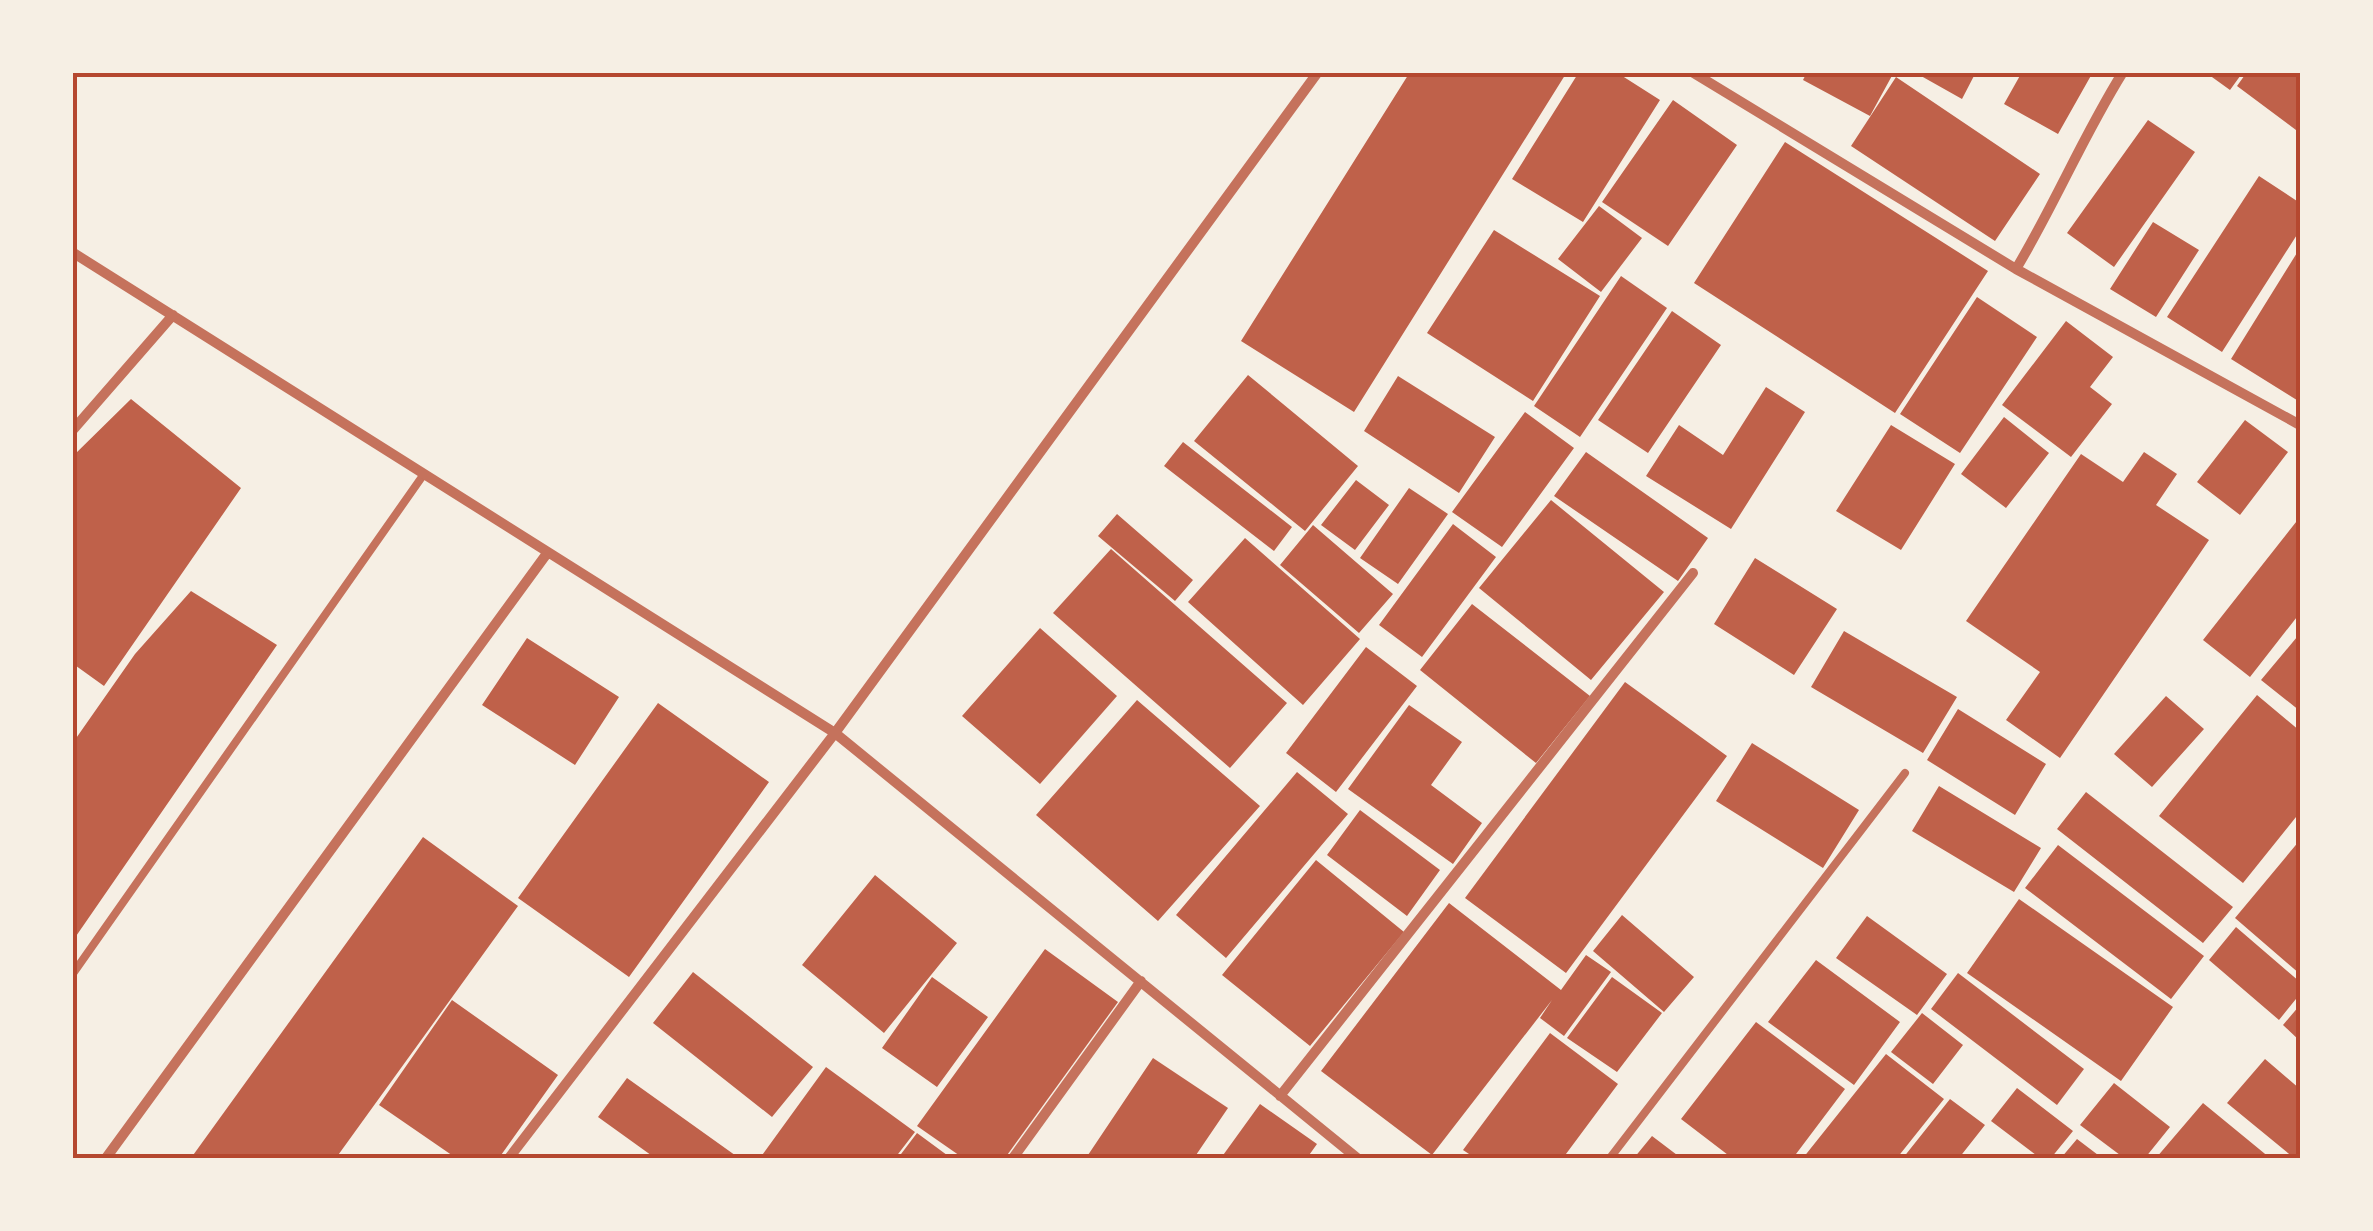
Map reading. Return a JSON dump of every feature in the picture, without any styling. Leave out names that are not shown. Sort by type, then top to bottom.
[{"type":"street","points":[[509,1158],[836,733],[1318,72]]},
{"type":"street","points":[[1692,72],[2016,269],[2300,426]]},
{"type":"street","points":[[2016,269],[2066,183],[2084,135],[2123,72]]},
{"type":"street","points":[[72,252],[836,733],[1357,1158]]},
{"type":"street","points":[[72,432],[173,315]]},
{"type":"street","points":[[106,1158],[548,552]]},
{"type":"street","points":[[1280,1096],[1693,573]]},
{"type":"street","points":[[1013,1158],[1141,981]]},
{"type":"lane","points":[[72,974],[424,474]]},
{"type":"lane","points":[[1610,1158],[1905,773]]},
{"type":"building","points":[[1410,72],[1567,72],[1354,412],[1241,341]]},
{"type":"building","points":[[1579,72],[1616,72],[1660,100],[1583,222],[1512,179]]},
{"type":"building","points":[[1807,72],[1894,72],[1870,116],[1803,80]]},
{"type":"building","points":[[1914,72],[1976,72],[1962,99]]},
{"type":"building","points":[[2022,72],[2093,72],[2058,134],[2004,104]]},
{"type":"building","points":[[2205,72],[2243,72],[2230,90]]},
{"type":"building","points":[[2247,72],[2300,72],[2300,133],[2237,86]]},
{"type":"building","points":[[1896,77],[2040,174],[1995,241],[1851,146]]},
{"type":"building","points":[[1673,100],[1737,145],[1668,246],[1602,202]]},
{"type":"building","points":[[2148,120],[2195,152],[2114,267],[2067,233]]},
{"type":"building","points":[[1785,142],[1988,271],[1895,413],[1694,283]]},
{"type":"building","points":[[2259,176],[2300,203],[2300,230],[2222,352],[2167,317]]},
{"type":"building","points":[[1599,206],[1642,238],[1601,292],[1558,259]]},
{"type":"building","points":[[2153,222],[2199,250],[2156,317],[2110,289]]},
{"type":"building","points":[[1494,230],[1600,296],[1533,401],[1427,333]]},
{"type":"building","points":[[2300,248],[2300,402],[2231,359]]},
{"type":"building","points":[[1621,276],[1667,308],[1580,437],[1534,406]]},
{"type":"building","points":[[1977,297],[2037,337],[1960,453],[1900,414]]},
{"type":"building","points":[[1672,311],[1721,345],[1648,453],[1598,420]]},
{"type":"building","points":[[2066,321],[2113,357],[2090,387],[2112,404],[2071,457],[2002,405]]},
{"type":"building","points":[[1248,375],[1358,466],[1305,531],[1194,441]]},
{"type":"building","points":[[1398,376],[1495,437],[1459,493],[1364,431]]},
{"type":"building","points":[[1766,387],[1805,412],[1731,529],[1646,476],[1679,425],[1723,455]]},
{"type":"building","points":[[131,399],[241,488],[104,686],[72,663],[72,457]]},
{"type":"building","points":[[1525,412],[1574,448],[1502,547],[1452,512]]},
{"type":"building","points":[[2004,417],[2049,453],[2006,508],[1961,474]]},
{"type":"building","points":[[2245,420],[2288,452],[2240,515],[2197,482]]},
{"type":"building","points":[[1891,425],[1955,464],[1901,550],[1836,511]]},
{"type":"building","points":[[1183,442],[1292,527],[1274,551],[1164,466]]},
{"type":"building","points":[[1586,452],[1708,538],[1678,581],[1554,496]]},
{"type":"building","points":[[2144,452],[2177,474],[2156,505],[2209,540],[2060,758],[2006,720],[2040,672],[1966,621],[2081,454],[2123,482]]},
{"type":"building","points":[[1356,480],[1389,505],[1355,550],[1321,525]]},
{"type":"building","points":[[1409,488],[1448,514],[1398,584],[1360,558]]},
{"type":"building","points":[[1551,500],[1664,592],[1591,680],[1479,588]]},
{"type":"building","points":[[1117,514],[1193,580],[1175,601],[1098,536]]},
{"type":"building","points":[[2300,517],[2300,613],[2250,677],[2203,640]]},
{"type":"building","points":[[1453,524],[1496,557],[1422,657],[1379,625]]},
{"type":"building","points":[[1313,525],[1393,594],[1359,633],[1280,565]]},
{"type":"building","points":[[1245,538],[1360,639],[1303,705],[1188,602]]},
{"type":"building","points":[[1111,549],[1287,703],[1230,768],[1053,613]]},
{"type":"building","points":[[1755,558],[1837,609],[1794,675],[1714,624]]},
{"type":"building","points":[[191,591],[277,645],[72,942],[72,744],[135,654]]},
{"type":"building","points":[[1472,604],[1590,696],[1536,763],[1420,670]]},
{"type":"building","points":[[1040,628],[1117,696],[1040,784],[962,716]]},
{"type":"building","points":[[1844,631],[1957,697],[1923,753],[1811,687]]},
{"type":"building","points":[[2297,637],[2300,640],[2300,711],[2261,680]]},
{"type":"building","points":[[527,638],[619,697],[575,765],[482,705]]},
{"type":"building","points":[[1366,647],[1417,686],[1336,792],[1286,753]]},
{"type":"building","points":[[1625,682],[1727,756],[1566,973],[1465,898]]},
{"type":"building","points":[[2257,695],[2300,731],[2300,812],[2243,883],[2159,816]]},
{"type":"building","points":[[2166,696],[2204,729],[2152,787],[2114,754]]},
{"type":"building","points":[[1137,700],[1260,806],[1158,921],[1036,815]]},
{"type":"building","points":[[658,703],[769,782],[629,977],[518,898]]},
{"type":"building","points":[[1409,705],[1462,742],[1431,785],[1482,823],[1453,864],[1348,789]]},
{"type":"building","points":[[1958,709],[2046,764],[2015,815],[1927,760]]},
{"type":"building","points":[[1752,743],[1859,810],[1823,868],[1716,801]]},
{"type":"building","points":[[1297,772],[1348,814],[1226,958],[1176,915]]},
{"type":"building","points":[[1939,786],[2041,848],[2014,892],[1912,831]]},
{"type":"building","points":[[2086,792],[2233,907],[2203,943],[2057,829]]},
{"type":"building","points":[[1360,810],[1440,870],[1407,916],[1327,855]]},
{"type":"building","points":[[423,837],[518,906],[336,1158],[191,1158]]},
{"type":"building","points":[[2300,840],[2300,974],[2235,918]]},
{"type":"building","points":[[2058,845],[2204,956],[2171,999],[2025,888]]},
{"type":"building","points":[[1316,860],[1404,932],[1310,1046],[1222,975]]},
{"type":"building","points":[[875,875],[957,943],[884,1033],[802,965]]},
{"type":"building","points":[[2019,899],[2173,1007],[2121,1081],[1967,973]]},
{"type":"building","points":[[1449,903],[1561,990],[1586,955],[1611,972],[1564,1036],[1540,1018],[1552,1000],[1432,1155],[1321,1071]]},
{"type":"building","points":[[1622,915],[1694,977],[1664,1012],[1593,951]]},
{"type":"building","points":[[1867,916],[1947,974],[1917,1015],[1836,958]]},
{"type":"building","points":[[2236,927],[2300,982],[2300,994],[2279,1020],[2209,960]]},
{"type":"building","points":[[1045,949],[1118,1002],[1005,1158],[963,1158],[917,1126]]},
{"type":"building","points":[[1816,960],[1900,1022],[1854,1085],[1768,1022]]},
{"type":"building","points":[[693,972],[813,1067],[772,1117],[653,1023]]},
{"type":"building","points":[[1958,973],[2084,1069],[2057,1105],[1931,1009]]},
{"type":"building","points":[[932,977],[988,1017],[937,1087],[882,1048]]},
{"type":"building","points":[[1612,977],[1662,1013],[1617,1072],[1567,1038]]},
{"type":"building","points":[[452,1000],[558,1075],[499,1158],[456,1158],[379,1105]]},
{"type":"building","points":[[2300,1005],[2300,1041],[2283,1025]]},
{"type":"building","points":[[1922,1013],[1963,1045],[1933,1084],[1891,1052]]},
{"type":"building","points":[[1756,1022],[1845,1089],[1793,1158],[1732,1158],[1681,1119]]},
{"type":"building","points":[[1550,1033],[1618,1084],[1563,1158],[1475,1158],[1463,1150]]},
{"type":"building","points":[[1886,1054],[1944,1099],[1897,1158],[1803,1158]]},
{"type":"building","points":[[1153,1058],[1228,1108],[1194,1158],[1086,1158]]},
{"type":"building","points":[[2265,1059],[2300,1089],[2300,1151],[2294,1158],[2227,1103]]},
{"type":"building","points":[[826,1067],[915,1132],[895,1158],[760,1158]]},
{"type":"building","points":[[627,1078],[739,1158],[655,1158],[598,1117]]},
{"type":"building","points":[[2114,1083],[2170,1127],[2145,1158],[2124,1158],[2080,1125]]},
{"type":"building","points":[[2017,1088],[2073,1131],[2051,1158],[2040,1158],[1991,1121]]},
{"type":"building","points":[[1950,1099],[1985,1125],[1959,1158],[1903,1158]]},
{"type":"building","points":[[2203,1103],[2270,1158],[2156,1158]]},
{"type":"building","points":[[1260,1104],[1317,1144],[1307,1158],[1221,1158]]},
{"type":"building","points":[[917,1133],[951,1158],[898,1158]]},
{"type":"building","points":[[1652,1136],[1681,1158],[1634,1158]]},
{"type":"building","points":[[2077,1139],[2102,1158],[2061,1158]]}]
